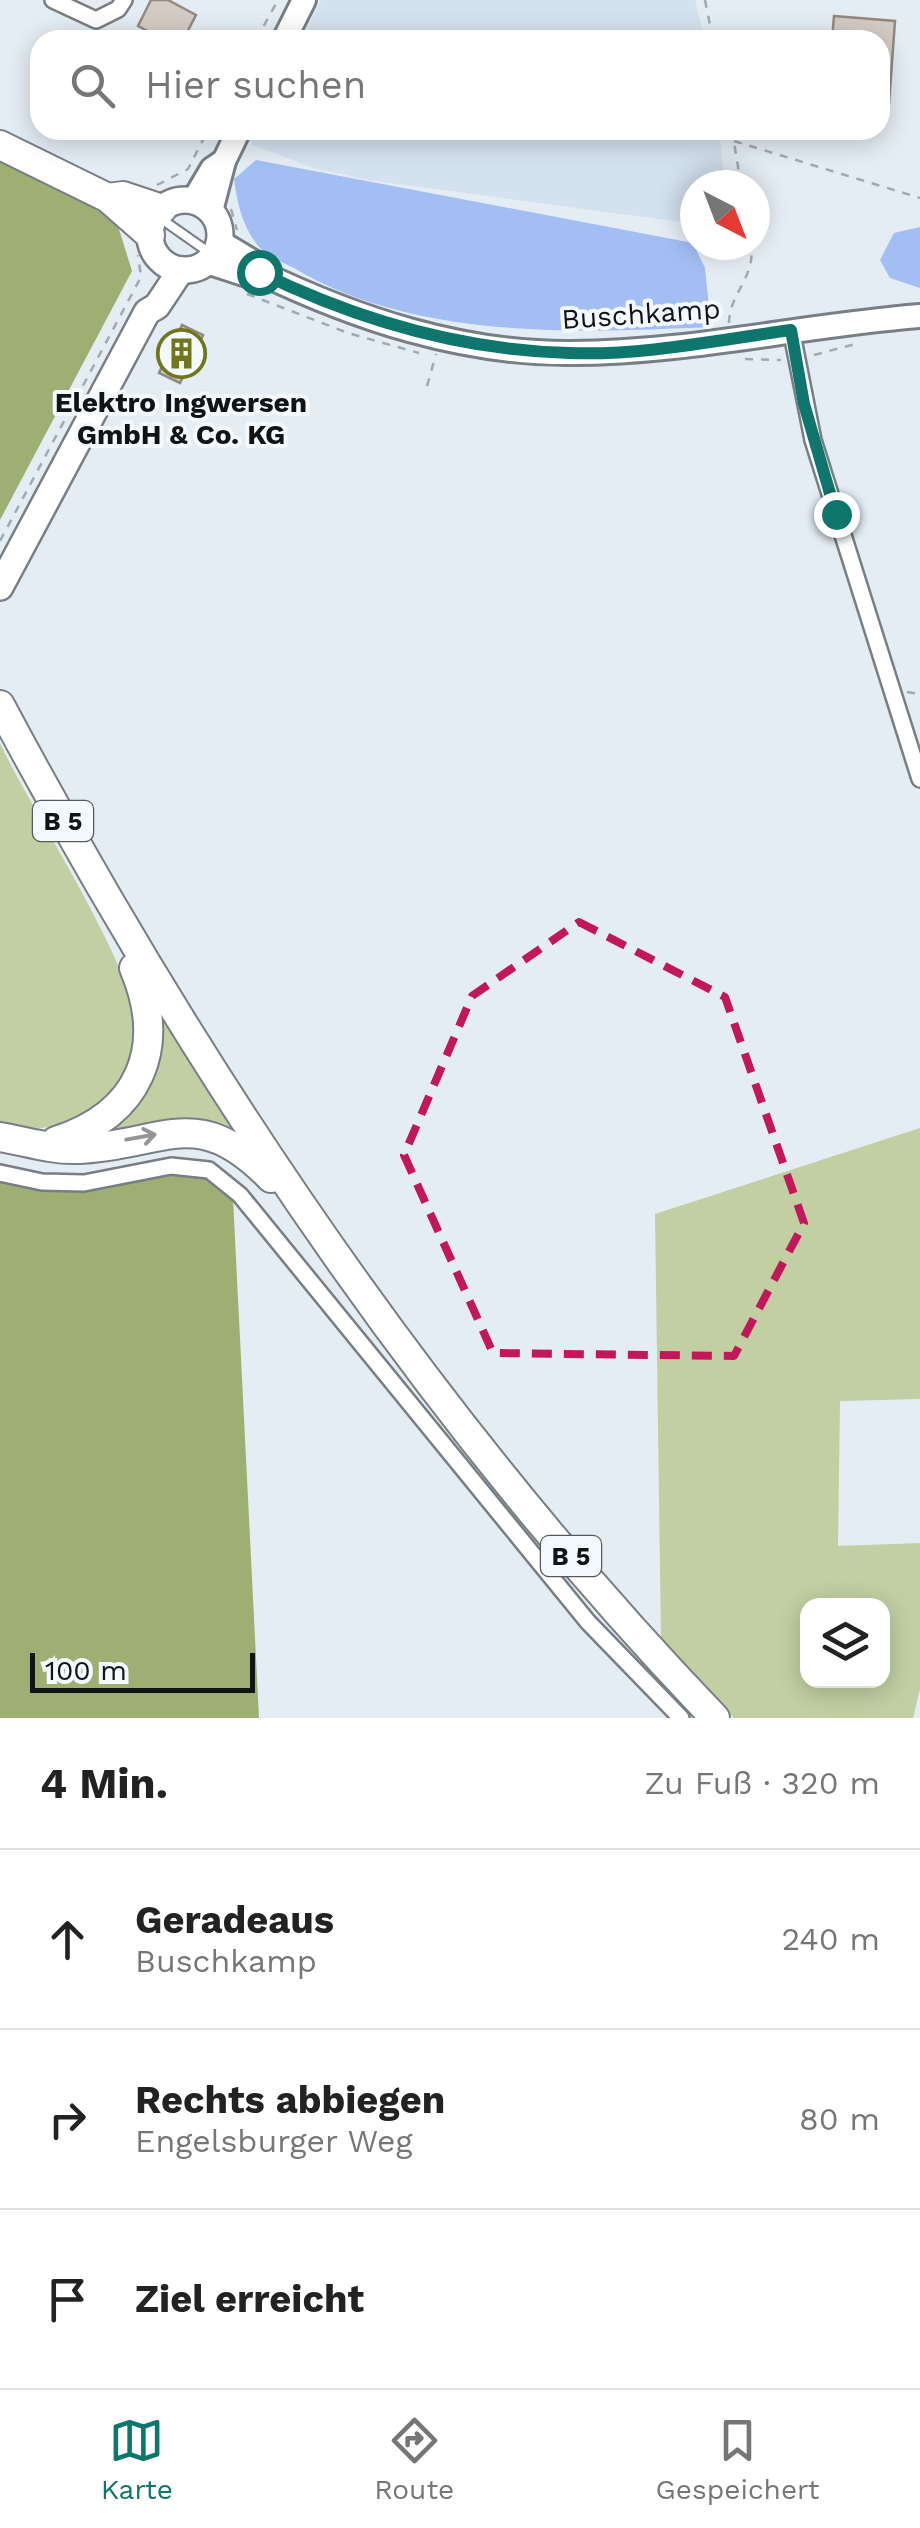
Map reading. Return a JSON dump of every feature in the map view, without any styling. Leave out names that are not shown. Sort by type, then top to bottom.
[{"type":"highway","points":[[0,145],[150,217]]},
{"type":"highway","name":"B 5","points":[[0,704],[103,892],[181,1023],[323,1234],[434,1387],[529,1506],[715,1718]]},
{"type":"highway","points":[[45,1144],[82,1132],[114,1112],[140,1076],[149,1045],[148,1009],[103,892]]},
{"type":"highway","points":[[0,1137],[76,1149],[193,1132],[222,1139],[266,1174],[323,1234]]},
{"type":"main road","points":[[0,587],[146,312],[144,300],[172,266],[213,254],[202,206],[182,200],[150,217],[172,266]]},
{"type":"street","points":[[53,0],[96,20],[118,9],[124,0]]},
{"type":"street","points":[[289,30],[304,0]]},
{"type":"street","points":[[202,206],[235,140]]},
{"type":"street","name":"Buschkamp","points":[[213,254],[247,275],[259,272],[366,320],[440,337],[570,354],[641,350],[920,316]]},
{"type":"street","points":[[791,330],[813,440],[920,779]]},
{"type":"street","points":[[0,1174],[42,1182],[84,1182],[171,1166],[209,1170],[240,1195],[588,1622],[681,1718]]},
{"type":"lane","points":[[150,217],[213,254]]},
{"type":"path","points":[[262,30],[278,0]]},
{"type":"path","points":[[704,0],[711,30]]},
{"type":"path","points":[[0,540],[141,277],[132,236],[150,217],[157,184],[188,169],[203,140]]},
{"type":"path","points":[[739,170],[734,141],[920,198]]},
{"type":"path","points":[[427,386],[440,337]]},
{"type":"path","points":[[796,358],[871,341]]},
{"type":"highlighted area","points":[[579,922],[725,997],[804,1223],[734,1356],[493,1353],[404,1155],[472,996]]},
{"type":"shaded area","points":[[321,0],[695,0],[702,30],[306,30]]},
{"type":"shaded area","points":[[253,140],[720,140],[723,170],[680,170],[680,222],[368,180],[313,168],[251,144]]},
{"type":"green space","points":[[0,159],[45,177],[117,223],[132,271],[0,520]]},
{"type":"green space","points":[[0,743],[105,937],[135,1012],[138,1040],[129,1071],[110,1097],[94,1109],[37,1129],[0,1123]]},
{"type":"green space","points":[[152,990],[255,1150],[93,1138],[130,1105],[150,1074],[156,1038]]},
{"type":"green space","points":[[920,1128],[920,1399],[840,1401],[838,1546],[920,1543],[920,1689],[913,1718],[734,1718],[661,1639],[655,1214]]},
{"type":"green space","points":[[172,1172],[207,1176],[233,1199],[259,1718],[0,1718],[0,1180]]},
{"type":"water","points":[[256,160],[680,241],[680,260],[701,260],[705,268],[711,327],[497,327],[391,308],[341,291],[261,249],[242,216],[234,179]]},
{"type":"water","points":[[920,227],[920,288],[890,278],[880,260],[894,233]]},
{"type":"building","points":[[151,0],[168,0],[196,15],[188,30],[146,30],[138,26]]},
{"type":"building","points":[[834,16],[895,21],[890,90],[890,30],[833,30]]},
{"type":"building","name":"Elektro Ingwersen GmbH & Co. KG","points":[[182,325],[203,335],[180,383],[159,373]]},
{"type":"place","name":"Elektro Ingwersen GmbH & Co. KG","points":[[181,354]]},
{"type":"route","points":[[259,272],[366,320],[486,345],[570,354],[641,350],[791,330],[804,404],[836,514]]}]
